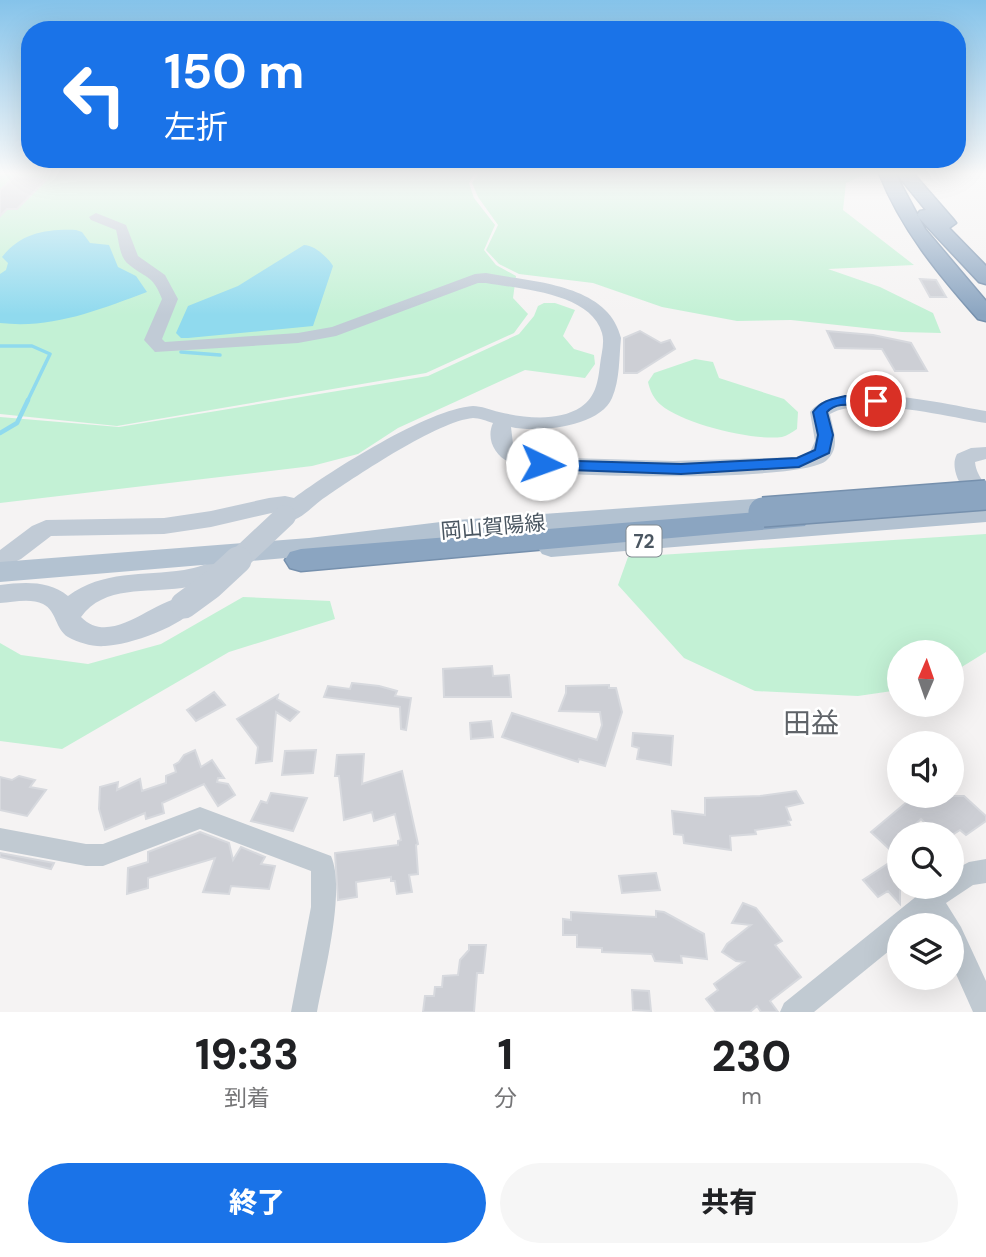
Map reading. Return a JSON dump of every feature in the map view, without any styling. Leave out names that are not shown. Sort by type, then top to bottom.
[{"type":"highway","points":[[910,220],[949,274],[986,314]]},
{"type":"highway","points":[[932,220],[984,272]]},
{"type":"highway","points":[[943,220],[984,272]]},
{"type":"highway","name":"72","points":[[305,553],[911,510],[985,499]]},
{"type":"highway","name":"72","points":[[305,553],[764,512],[985,499]]},
{"type":"main road","name":"岡山賀陽線","points":[[0,586],[305,553],[496,553],[985,499]]},
{"type":"main road","name":"岡山賀陽線","points":[[0,572],[212,562]]},
{"type":"street","points":[[0,594],[37,593],[53,597],[66,617],[80,631],[89,635],[113,635],[152,623],[210,586],[291,511],[317,492],[436,421],[474,412],[537,424],[568,421],[587,412],[602,398],[607,381],[612,338],[605,323],[585,301],[569,294],[486,278],[475,279],[325,334],[176,349],[161,348],[153,340],[170,299],[163,280],[158,274],[132,259],[126,234],[118,223],[108,220]]},
{"type":"street","points":[[505,420],[499,428],[499,439],[504,449],[517,458],[542,464],[681,469],[786,464],[818,457],[825,444],[826,435],[820,412],[826,405],[845,400],[876,401],[986,417]]},
{"type":"street","points":[[985,499],[965,474],[965,458],[986,453]]},
{"type":"street","points":[[0,560],[23,547],[32,535],[60,525],[163,526],[285,503],[291,511]]},
{"type":"street","points":[[23,547],[26,556],[40,562],[157,554],[212,562]]},
{"type":"street","points":[[66,617],[81,597],[105,586],[187,579],[212,562]]},
{"type":"street","points":[[0,839],[86,855],[103,855],[200,818],[323,864],[323,907],[304,1012]]},
{"type":"street","points":[[964,877],[986,871]]},
{"type":"street","points":[[793,1012],[933,899]]},
{"type":"street","points":[[964,962],[986,1011]]},
{"type":"green space","points":[[0,220],[491,220],[495,225],[484,250],[496,265],[516,276],[513,298],[528,314],[514,333],[426,373],[117,426],[0,414]]},
{"type":"green space","points":[[495,220],[856,220],[914,265],[828,269],[880,287],[933,313],[941,333],[902,332],[791,320],[737,321],[662,307],[593,283],[519,274],[499,264],[486,250],[498,225]]},
{"type":"green space","points":[[555,303],[575,310],[563,336],[574,349],[594,355],[595,364],[585,378],[525,370],[398,428],[358,454],[312,466],[0,503],[0,417],[119,427],[428,376],[519,334],[534,316],[538,306]]},
{"type":"green space","points":[[695,359],[713,362],[719,378],[784,399],[798,412],[797,429],[782,437],[770,438],[737,434],[702,425],[671,412],[656,400],[648,382],[654,373]]},
{"type":"green space","points":[[986,534],[986,652],[964,666],[964,640],[887,640],[887,692],[858,696],[755,691],[684,658],[618,585],[628,557]]},
{"type":"green space","points":[[243,597],[330,601],[335,619],[229,652],[62,749],[0,741],[0,643],[21,655],[88,664],[161,644]]},
{"type":"water","points":[[54,230],[82,232],[90,243],[109,245],[118,267],[136,276],[147,292],[57,321],[0,323],[0,274],[6,270],[8,263],[2,257],[17,243],[35,234]]},
{"type":"water","points":[[304,245],[317,250],[333,266],[313,326],[188,338],[181,338],[176,333],[188,306],[238,286]]},
{"type":"building","points":[[920,279],[936,280],[946,297],[930,297]]},
{"type":"building","points":[[640,331],[661,343],[670,340],[675,349],[637,373],[624,373],[624,338]]},
{"type":"building","points":[[827,331],[873,335],[911,343],[927,371],[895,371],[882,349],[835,348]]},
{"type":"building","points":[[492,666],[493,676],[509,675],[511,697],[444,697],[443,669]]},
{"type":"building","points":[[352,683],[379,686],[397,691],[395,696],[411,698],[406,730],[401,729],[400,707],[324,697],[328,686],[350,689]]},
{"type":"building","points":[[609,685],[609,688],[616,688],[622,712],[605,766],[579,759],[578,762],[502,737],[512,713],[597,740],[602,725],[600,712],[559,711],[566,686]]},
{"type":"building","points":[[214,692],[225,705],[196,721],[187,710]]},
{"type":"building","points":[[278,695],[277,699],[299,712],[290,721],[276,712],[272,761],[256,763],[258,747],[237,719]]},
{"type":"building","points":[[491,721],[493,737],[471,739],[470,723]]},
{"type":"building","points":[[633,733],[673,736],[671,765],[637,759],[639,748],[632,746]]},
{"type":"building","points":[[195,750],[201,767],[212,760],[224,778],[218,778],[217,782],[228,784],[235,795],[218,806],[204,784],[162,803],[164,813],[146,819],[145,813],[105,830],[99,809],[100,787],[118,782],[117,790],[140,779],[142,791],[166,783],[166,776],[176,772],[174,765],[184,755]]},
{"type":"building","points":[[316,750],[313,773],[282,775],[285,751]]},
{"type":"building","points":[[364,754],[362,784],[402,771],[418,844],[418,874],[409,875],[412,892],[397,894],[395,881],[391,881],[391,877],[356,882],[357,897],[338,900],[335,853],[398,845],[401,840],[395,814],[374,821],[372,812],[344,820],[339,776],[335,776],[337,755]]},
{"type":"building","points":[[19,776],[35,780],[30,787],[46,790],[27,816],[0,810],[0,777],[12,780]]},
{"type":"building","points":[[796,791],[803,803],[786,807],[790,825],[755,830],[756,834],[730,836],[731,850],[684,843],[683,835],[674,834],[672,811],[705,815],[705,798],[760,796]]},
{"type":"building","points":[[271,793],[307,798],[293,831],[251,821],[261,801],[267,803]]},
{"type":"building","points":[[964,796],[986,816],[986,821],[966,835],[964,822],[924,822],[921,819],[918,822],[887,822],[887,847],[871,832],[900,808],[964,808]]},
{"type":"building","points":[[200,832],[229,843],[233,860],[241,847],[265,857],[261,864],[275,866],[269,889],[231,886],[229,894],[203,892],[215,858],[148,878],[148,888],[127,894],[128,868],[148,862],[148,852]]},
{"type":"building","points":[[0,853],[54,863],[51,869],[0,857]]},
{"type":"building","points":[[887,864],[887,892],[878,897],[863,880]]},
{"type":"building","points":[[656,873],[660,890],[622,893],[619,876]]},
{"type":"building","points":[[743,903],[756,908],[782,941],[775,945],[801,977],[770,1001],[778,1012],[761,1012],[757,1006],[750,1012],[716,1012],[706,999],[718,990],[714,984],[744,962],[736,961],[722,952],[727,944],[751,925],[732,923]]},
{"type":"building","points":[[656,911],[664,912],[704,934],[707,959],[681,956],[682,963],[655,961],[652,954],[602,952],[602,948],[577,947],[577,935],[563,935],[563,919],[571,920],[571,912],[656,917]]},
{"type":"building","points":[[469,945],[486,945],[483,973],[477,973],[474,1012],[423,1012],[425,996],[434,996],[435,987],[442,987],[443,976],[458,975],[460,960],[469,950]]},
{"type":"building","points":[[632,990],[649,991],[651,1011],[633,1010]]},
{"type":"waterway","points":[[0,346],[32,346],[50,354],[27,402]]},
{"type":"waterway","points":[[181,352],[220,355]]},
{"type":"waterway","points":[[0,433],[17,423],[28,400]]},
{"type":"district","name":"田益","points":[[811,723]]},
{"type":"route","points":[[542,464],[681,469],[799,463],[822,453],[826,435],[820,412],[826,405],[845,400],[876,401]]}]
